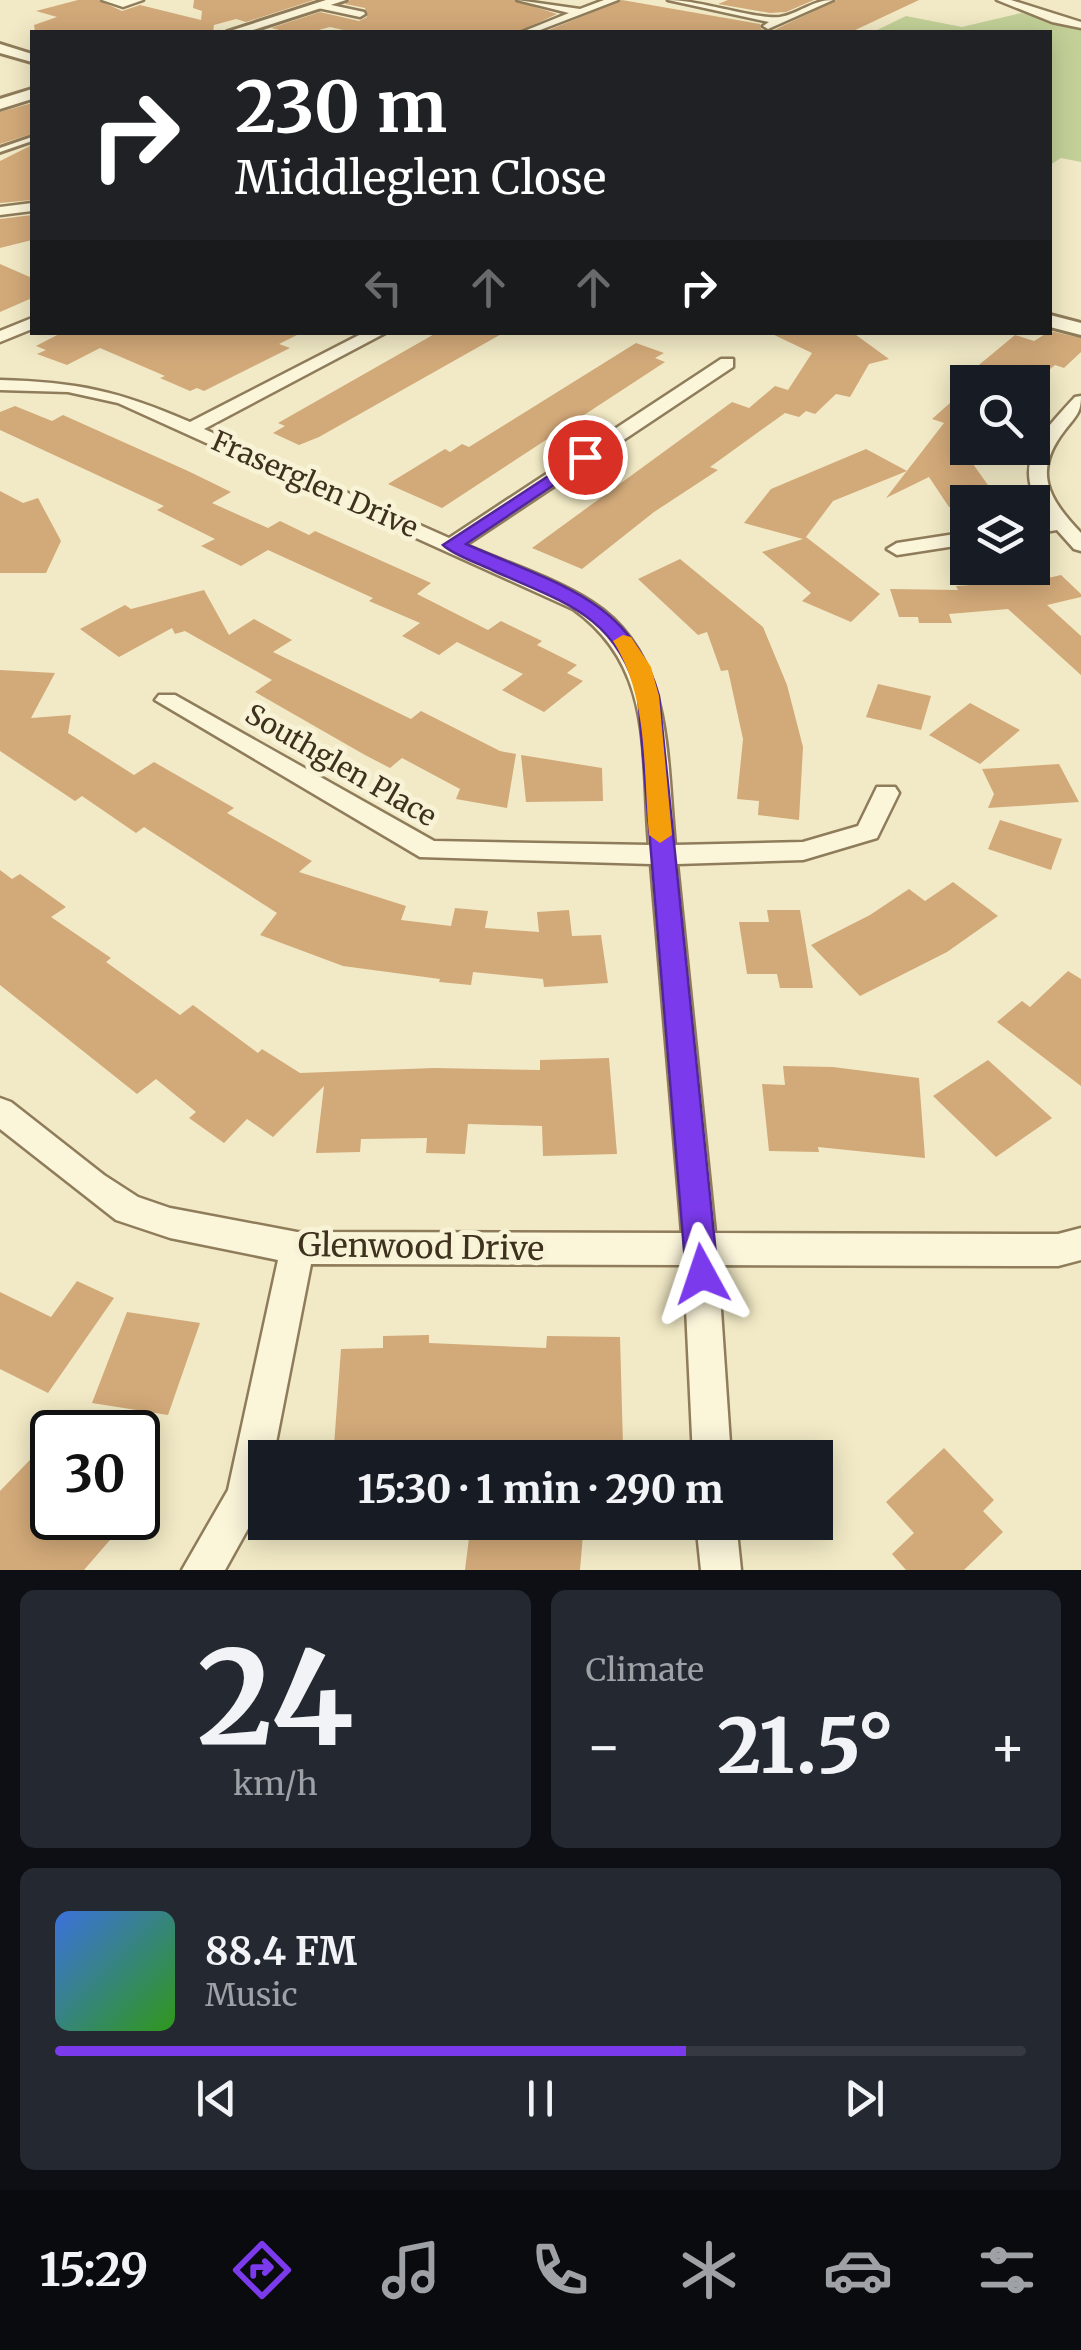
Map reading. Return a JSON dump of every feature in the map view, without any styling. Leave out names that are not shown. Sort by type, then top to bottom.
[{"type":"street","points":[[107,0],[123,4],[138,0]]},
{"type":"street","points":[[241,30],[340,0]]},
{"type":"street","points":[[522,0],[581,12]]},
{"type":"street","points":[[532,30],[613,0]]},
{"type":"street","points":[[673,0],[781,20]]},
{"type":"street","points":[[758,30],[828,0]]},
{"type":"street","points":[[1002,0],[1081,25]]},
{"type":"street","points":[[322,6],[360,14]]},
{"type":"street","points":[[0,48],[30,57]]},
{"type":"street","points":[[0,104],[30,95]]},
{"type":"street","points":[[0,210],[30,207]]},
{"type":"street","points":[[1052,322],[1081,330]]},
{"type":"street","points":[[0,337],[30,324]]},
{"type":"street","points":[[190,429],[373,335]]},
{"type":"street","points":[[452,545],[727,362]]},
{"type":"street","name":"Fraserglen Drive","points":[[0,385],[68,388],[123,399],[581,604],[611,624],[627,647],[640,667],[648,696],[700,1248],[711,1440]]},
{"type":"street","points":[[1081,401],[1050,433],[1036,457],[1038,486],[1060,524],[1081,545]]},
{"type":"street","points":[[1050,525],[1060,524]]},
{"type":"street","points":[[896,549],[950,541]]},
{"type":"street","name":"Southglen Place","points":[[167,700],[429,850],[662,855],[803,851],[868,832],[886,793]]},
{"type":"street","name":"Glenwood Drive","points":[[0,1111],[128,1209],[170,1222],[296,1248],[1058,1250],[1081,1244]]},
{"type":"street","points":[[202,1570],[246,1497],[296,1248]]},
{"type":"street","points":[[718,1540],[721,1570]]},
{"type":"lane","points":[[0,150],[30,140]]},
{"type":"green space","points":[[1021,13],[1081,28],[1081,162],[1061,158],[1052,164],[1052,30],[877,30],[906,16],[962,27]]},
{"type":"building","points":[[78,0],[98,0],[122,11],[140,5],[201,20],[202,11],[193,8],[194,0],[314,0],[246,22],[236,19],[214,25],[213,30],[35,30],[34,25],[57,17],[36,11]]},
{"type":"building","points":[[350,0],[513,0],[557,14],[522,30],[271,28],[320,12],[359,21],[367,17],[365,8],[345,4]]},
{"type":"building","points":[[622,0],[760,24],[764,30],[549,30]]},
{"type":"building","points":[[728,0],[814,0],[786,12],[770,13],[718,4]]},
{"type":"building","points":[[837,0],[919,0],[855,30],[774,30]]},
{"type":"building","points":[[30,104],[30,135],[0,144],[0,112]]},
{"type":"building","points":[[30,146],[30,200],[0,203],[0,161]]},
{"type":"building","points":[[30,215],[30,240],[0,248],[0,219]]},
{"type":"building","points":[[0,264],[30,277],[30,299],[0,312]]},
{"type":"building","points":[[1052,331],[1081,338],[1081,352],[1064,368],[979,365],[1015,335],[1034,341],[1052,335]]},
{"type":"building","points":[[57,335],[297,335],[279,344],[290,348],[204,391],[190,391],[100,348],[67,365],[37,354],[46,350],[36,346]]},
{"type":"building","points":[[433,335],[500,335],[299,445],[273,433],[285,426],[278,423]]},
{"type":"building","points":[[774,335],[856,335],[889,359],[869,364],[850,397],[836,394],[815,414],[806,411],[799,417],[785,413],[710,467],[718,470],[654,512],[582,569],[532,548],[732,402],[749,408],[775,386],[788,390],[812,353]]},
{"type":"building","points":[[636,343],[664,353],[655,358],[665,362],[442,508],[388,484],[445,449],[450,452],[462,444],[469,447]]},
{"type":"building","points":[[950,403],[950,465],[974,465],[988,485],[950,485],[950,507],[929,477],[886,498],[944,423],[932,419]]},
{"type":"building","points":[[15,406],[52,421],[63,415],[188,471],[231,492],[212,503],[268,528],[280,521],[309,535],[315,531],[431,583],[417,594],[488,630],[501,621],[542,641],[537,645],[577,665],[567,673],[583,681],[544,712],[502,690],[523,674],[457,642],[439,655],[402,636],[420,623],[369,601],[373,598],[268,550],[241,566],[201,546],[215,539],[157,510],[164,506],[0,430],[0,412]]},
{"type":"building","points":[[866,449],[907,471],[833,501],[806,537],[880,594],[851,622],[802,601],[811,593],[762,552],[803,539],[744,523],[771,489]]},
{"type":"building","points":[[0,491],[23,503],[38,498],[61,541],[46,573],[0,573]]},
{"type":"building","points":[[680,559],[763,627],[787,685],[803,747],[799,820],[758,815],[759,801],[737,799],[743,739],[728,670],[721,671],[707,632],[698,635],[638,579]]},
{"type":"building","points":[[1061,575],[1081,597],[1047,605],[1081,636],[1081,675],[1008,609],[949,614],[952,623],[919,623],[918,617],[899,617],[890,589],[958,590],[956,586],[1050,585],[1050,578]]},
{"type":"building","points":[[204,590],[229,635],[254,619],[292,640],[273,652],[411,719],[421,711],[500,751],[516,754],[507,808],[456,799],[460,789],[402,758],[390,768],[365,755],[255,692],[272,680],[185,631],[175,634],[172,628],[119,657],[80,629],[125,605],[131,609]]},
{"type":"building","points":[[0,670],[55,673],[31,718],[71,715],[68,733],[134,775],[154,762],[234,808],[227,813],[312,861],[299,872],[406,906],[401,920],[451,926],[455,908],[488,911],[485,928],[539,932],[537,912],[569,910],[572,936],[601,935],[608,983],[544,987],[543,979],[473,972],[471,985],[439,982],[440,979],[343,966],[260,935],[277,913],[144,827],[136,833],[82,796],[75,801],[0,751]]},
{"type":"building","points":[[878,684],[931,696],[921,730],[866,717]]},
{"type":"building","points":[[970,703],[1020,730],[980,764],[929,735]]},
{"type":"building","points":[[521,755],[602,768],[603,801],[526,802]]},
{"type":"building","points":[[1059,764],[1079,802],[988,808],[994,794],[982,769]]},
{"type":"building","points":[[1000,820],[1062,839],[1051,870],[988,849]]},
{"type":"building","points":[[0,870],[12,879],[20,874],[66,907],[51,917],[111,958],[106,962],[180,1015],[193,1005],[258,1053],[262,1049],[300,1073],[434,1068],[540,1070],[540,1060],[609,1058],[617,1154],[543,1156],[542,1126],[468,1124],[465,1154],[426,1153],[427,1138],[361,1139],[360,1152],[316,1153],[324,1086],[273,1137],[247,1119],[224,1143],[189,1118],[196,1112],[156,1079],[137,1094],[0,985]]},
{"type":"building","points":[[953,882],[998,916],[947,952],[860,996],[811,945],[870,915],[909,889],[925,901]]},
{"type":"building","points":[[767,910],[800,910],[813,988],[780,988],[777,974],[747,974],[739,922],[769,922]]},
{"type":"building","points":[[1068,971],[1081,979],[1081,1086],[997,1022],[1022,1001],[1030,1007]]},
{"type":"building","points":[[988,1060],[1052,1118],[996,1157],[933,1096]]},
{"type":"building","points":[[783,1066],[833,1067],[919,1078],[925,1158],[818,1147],[819,1152],[769,1151],[762,1084],[785,1085]]},
{"type":"building","points":[[77,1281],[114,1298],[48,1393],[0,1369],[0,1292],[51,1317]]},
{"type":"building","points":[[127,1312],[200,1323],[168,1415],[160,1414],[160,1410],[92,1403]]},
{"type":"building","points":[[429,1335],[429,1343],[546,1348],[547,1336],[620,1337],[623,1440],[334,1440],[341,1349],[383,1348],[383,1336]]},
{"type":"building","points":[[944,1448],[994,1500],[983,1511],[1003,1532],[964,1570],[906,1570],[892,1554],[914,1533],[886,1502]]},
{"type":"building","points":[[30,1460],[30,1540],[110,1540],[84,1570],[0,1570],[0,1491]]},
{"type":"building","points":[[469,1540],[582,1540],[580,1570],[465,1570]]},
{"type":"slow traffic","points":[[623,641],[640,667],[648,696],[660,835]]},
{"type":"route","points":[[585,457],[452,545],[581,604],[611,624],[640,667],[648,696],[702,1274]]}]
